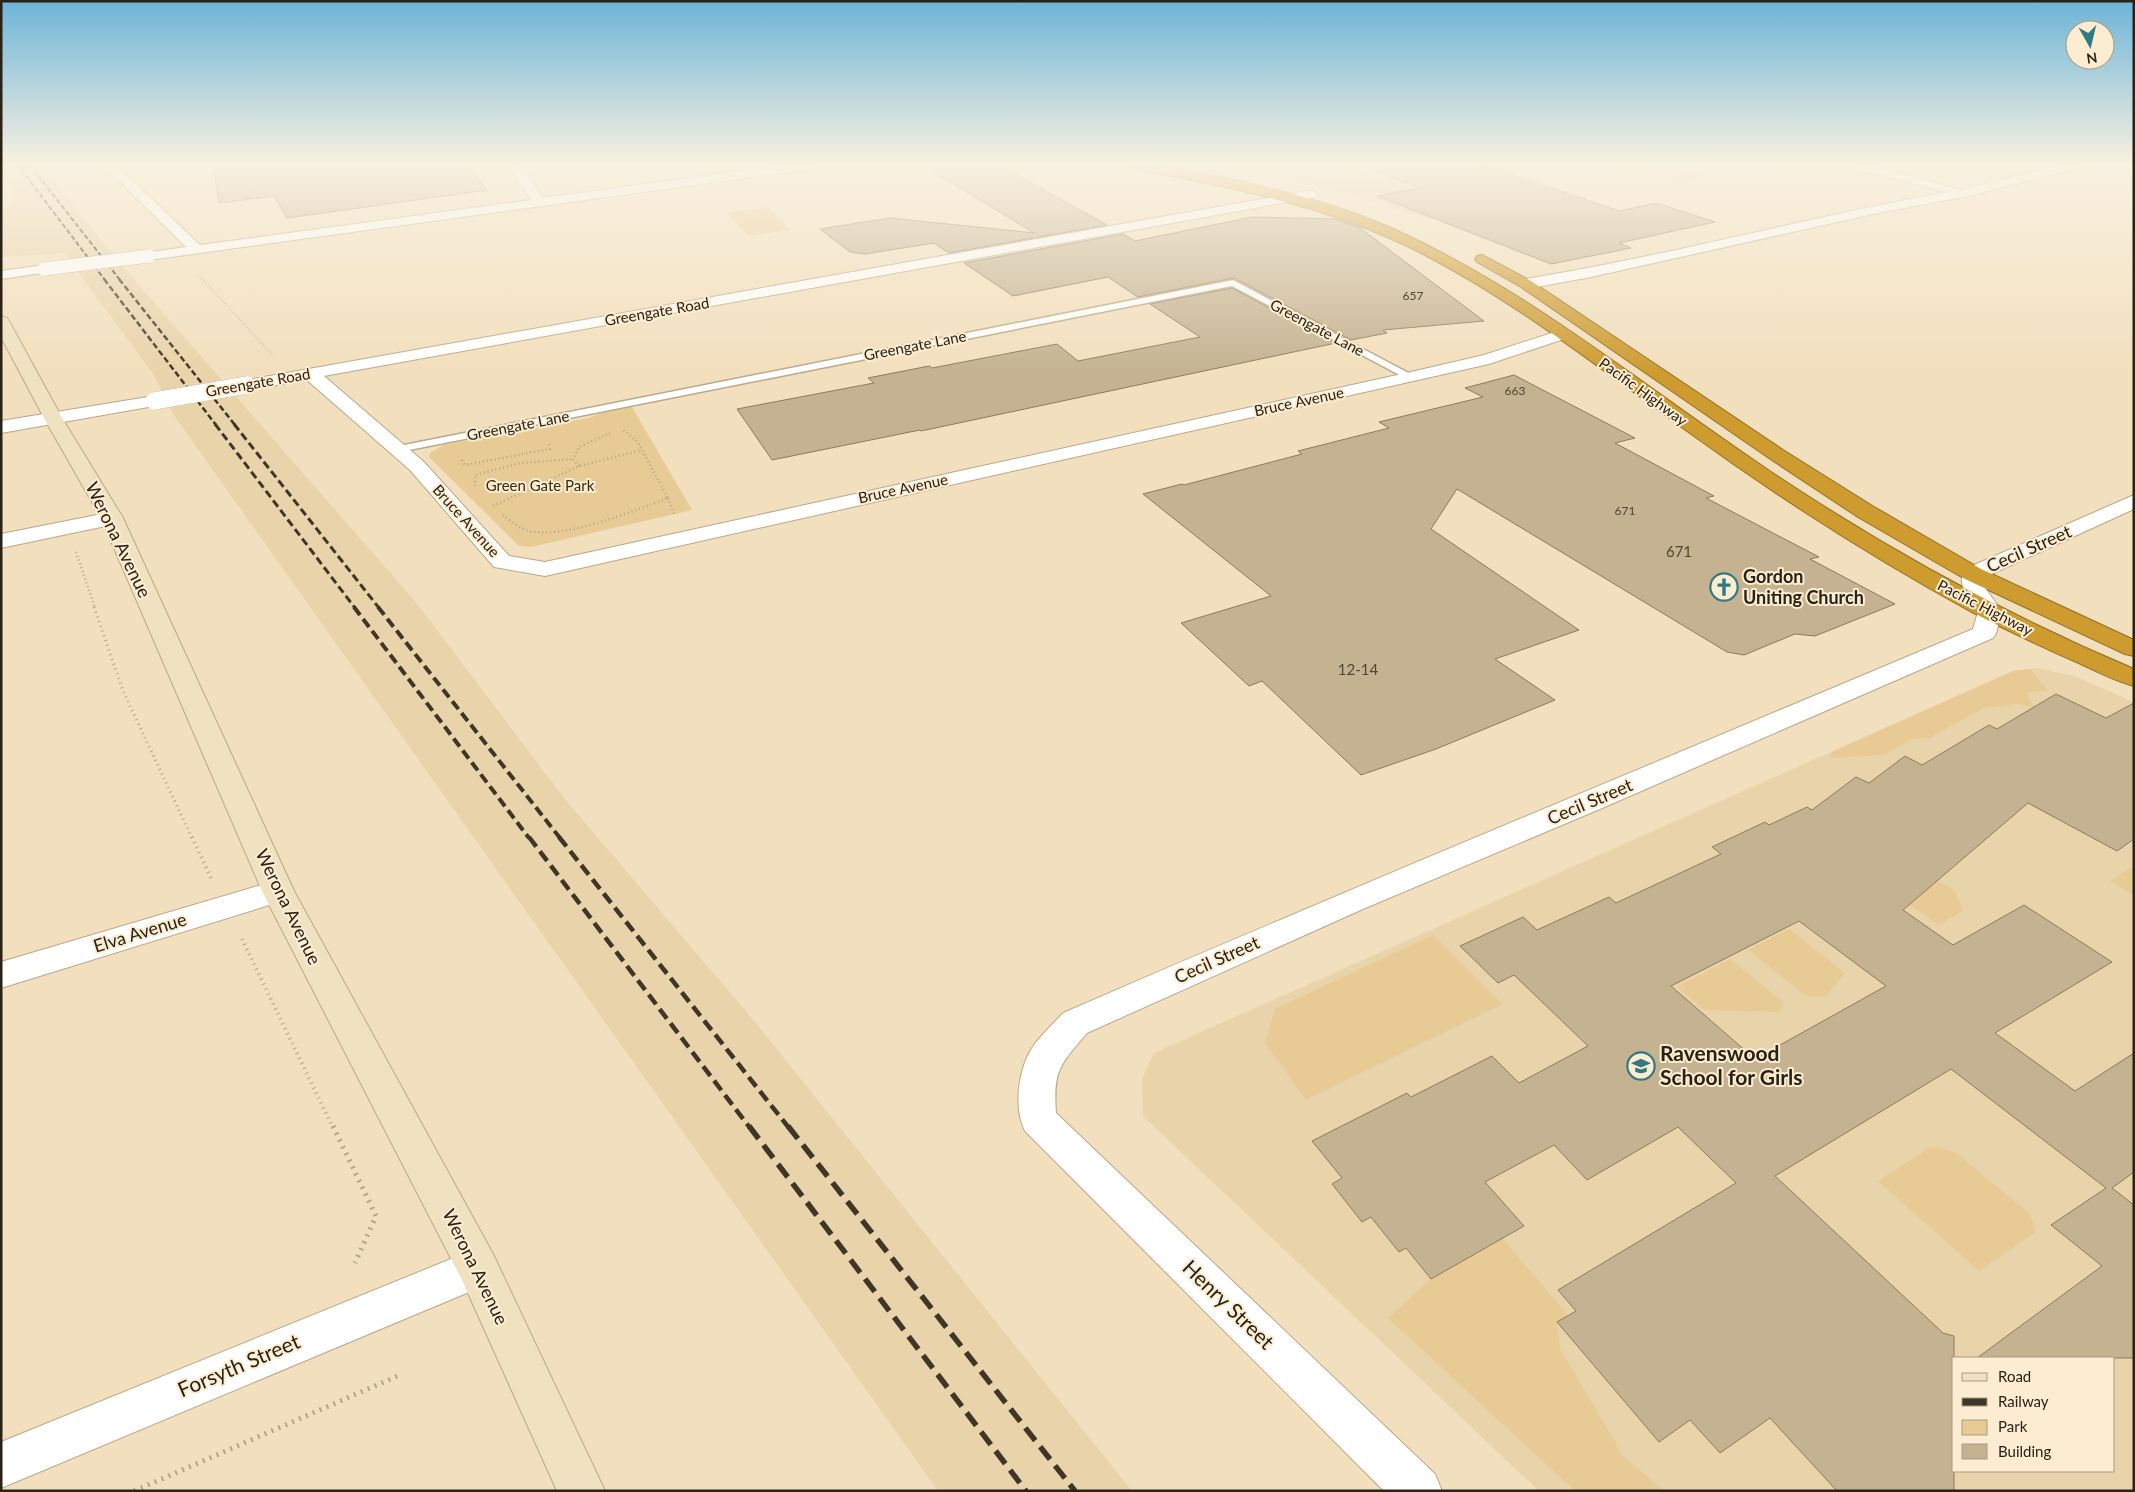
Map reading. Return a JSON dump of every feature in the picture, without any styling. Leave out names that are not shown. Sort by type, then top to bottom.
[{"type":"highway","name":"Pacific Highway","points":[[1392,234],[1455,264],[1564,334],[1786,491],[1883,553],[1990,612],[2134,678]]},
{"type":"highway","points":[[1425,234],[1438,239]]},
{"type":"highway","name":"Pacific Highway","points":[[1465,252],[1526,284],[1800,470],[1866,512],[1973,574],[2134,649]]},
{"type":"street","points":[[180,234],[196,249]]},
{"type":"street","points":[[1,275],[308,234]]},
{"type":"street","name":"Greengate Road","points":[[1,427],[311,374],[1094,234]]},
{"type":"street","points":[[1526,284],[1591,273],[1768,234]]},
{"type":"street","name":"Werona Avenue","points":[[1,321],[53,418],[112,518],[278,891],[478,1268],[581,1491]]},
{"type":"street","name":"Bruce Avenue","points":[[311,374],[417,466],[502,562],[545,569],[1411,377],[1489,359],[1564,334]]},
{"type":"street","name":"Cecil Street","points":[[1038,1120],[1036,1087],[1046,1056],[1075,1022],[1352,901],[1590,802],[1984,633],[1990,612],[1974,589],[1973,574],[2134,502]]},
{"type":"street","points":[[1,540],[112,518]]},
{"type":"street","name":"Elva Avenue","points":[[1,975],[278,891]]},
{"type":"street","name":"Henry Street","points":[[1038,1120],[1418,1491]]},
{"type":"street","name":"Forsyth Street","points":[[1,1465],[478,1268]]},
{"type":"lane","name":"Greengate Lane","points":[[399,449],[1233,283],[1411,377]]},
{"type":"path","points":[[196,249],[180,256],[285,369],[311,374]]},
{"type":"path","points":[[573,459],[579,447],[612,432]]},
{"type":"path","points":[[630,434],[642,450],[668,498],[617,517],[544,533],[529,531],[508,520],[492,505],[579,466],[642,450]]},
{"type":"path","points":[[573,459],[579,466]]},
{"type":"path","points":[[477,488],[474,484],[476,475],[498,467],[536,460],[557,461],[573,459]]},
{"type":"path","points":[[76,551],[123,691],[214,884]]},
{"type":"path","points":[[242,939],[376,1216],[355,1263]]},
{"type":"path","points":[[134,1491],[400,1375]]},
{"type":"shaded area","points":[[1,234],[96,234],[129,274],[415,601],[564,798],[755,1022],[1132,1491],[938,1491],[173,414],[154,375],[64,253],[1,257]]},
{"type":"shaded area","name":"Ravenswood School for Girls","points":[[2037,668],[2074,676],[2134,702],[2134,1491],[1539,1491],[1143,1116],[1142,1079],[1154,1053],[2013,671]]},
{"type":"green space","points":[[746,234],[765,234],[748,236]]},
{"type":"green space","name":"Green Gate Park","points":[[632,407],[692,510],[531,547],[519,546],[429,457],[431,452],[444,445],[589,418],[606,411]]},
{"type":"green space","points":[[2030,669],[2048,691],[2028,693],[2029,699],[2035,708],[2018,704],[1984,708],[1929,738],[1912,739],[1884,755],[1829,758],[1832,752],[2013,671]]},
{"type":"green space","points":[[1890,854],[1954,890],[1963,911],[1939,925],[1870,878]]},
{"type":"green space","points":[[2132,867],[2134,868],[2134,895],[2110,881]]},
{"type":"green space","points":[[1789,929],[1845,973],[1825,997],[1808,997],[1748,950]]},
{"type":"green space","points":[[1433,935],[1502,1004],[1306,1100],[1265,1043],[1275,1009]]},
{"type":"green space","points":[[1730,959],[1784,1003],[1779,1012],[1704,1010],[1677,987]]},
{"type":"green space","points":[[1931,1147],[1955,1152],[2030,1214],[2036,1232],[1979,1271],[1878,1181]]},
{"type":"green space","points":[[1502,1238],[1568,1315],[1557,1322],[1560,1348],[1623,1456],[1664,1491],[1575,1491],[1388,1318],[1431,1279]]},
{"type":"building","points":[[826,234],[1058,234],[949,253],[934,243],[865,254],[850,252]]},
{"type":"building","points":[[1123,234],[1135,241],[1171,234],[1368,234],[1484,321],[1383,330],[1387,333],[1351,340],[1234,278],[1138,297],[1108,277],[1013,296],[964,263]]},
{"type":"building","points":[[1473,234],[1662,234],[1619,243],[1631,248],[1551,264]]},
{"type":"building","points":[[1232,288],[1336,343],[921,431],[772,460],[737,409],[874,383],[868,378],[1057,344],[1078,361],[1200,337],[1150,304]]},
{"type":"building","points":[[1514,375],[1635,438],[1615,443],[1714,496],[1706,498],[1819,557],[1810,559],[1895,604],[1815,636],[1795,634],[1744,655],[1727,652],[1457,489],[1431,529],[1579,630],[1495,659],[1555,700],[1436,749],[1361,775],[1262,681],[1249,686],[1181,623],[1271,596],[1143,494],[1302,454],[1298,451],[1389,428],[1379,422],[1483,397],[1465,388]]},
{"type":"building","points":[[2056,694],[2106,718],[2134,703],[2134,839],[2117,851],[2028,803],[1903,910],[1953,945],[2024,905],[2112,962],[1995,1033],[2075,1091],[2134,1053],[2134,1172],[2112,1188],[2134,1205],[2134,1358],[1978,1357],[2102,1266],[2051,1225],[2106,1188],[1951,1069],[1775,1176],[1943,1333],[1954,1336],[1954,1357],[1952,1357],[1952,1472],[1954,1472],[1954,1491],[1837,1491],[1770,1418],[1720,1453],[1690,1420],[1659,1442],[1557,1322],[1576,1311],[1558,1290],[1736,1183],[1678,1127],[1587,1180],[1554,1145],[1485,1182],[1524,1226],[1431,1279],[1406,1248],[1399,1252],[1371,1217],[1362,1222],[1332,1184],[1342,1178],[1312,1141],[1407,1093],[1411,1097],[1492,1056],[1519,1083],[1588,1046],[1514,975],[1498,983],[1460,946],[1523,917],[1537,930],[1609,897],[1616,903],[1721,854],[1712,847],[1765,822],[1769,825],[1807,807],[1812,810],[1856,777],[1869,783],[1905,756],[1922,765],[1989,725],[1997,729]],"holes":[[[1799,921],[1886,986],[1755,1059],[1671,986]]]},
{"type":"railway","points":[[70,234],[105,280]]},
{"type":"railway","points":[[84,234],[120,280]]},
{"type":"railway","points":[[104,279],[216,425]]},
{"type":"railway","points":[[119,279],[235,425]]},
{"type":"railway","points":[[215,424],[355,608]]},
{"type":"railway","points":[[234,424],[379,608]]},
{"type":"railway","points":[[354,607],[529,838]]},
{"type":"railway","points":[[378,607],[560,838]]},
{"type":"railway","points":[[529,837],[750,1128]]},
{"type":"railway","points":[[559,837],[789,1128]]},
{"type":"railway","points":[[749,1126],[1026,1491]]},
{"type":"railway","points":[[788,1126],[1075,1491]]},
{"type":"place","name":"Gordon Uniting Church","points":[[1724,587]]},
{"type":"place","name":"Ravenswood School for Girls","points":[[1641,1066]]}]
